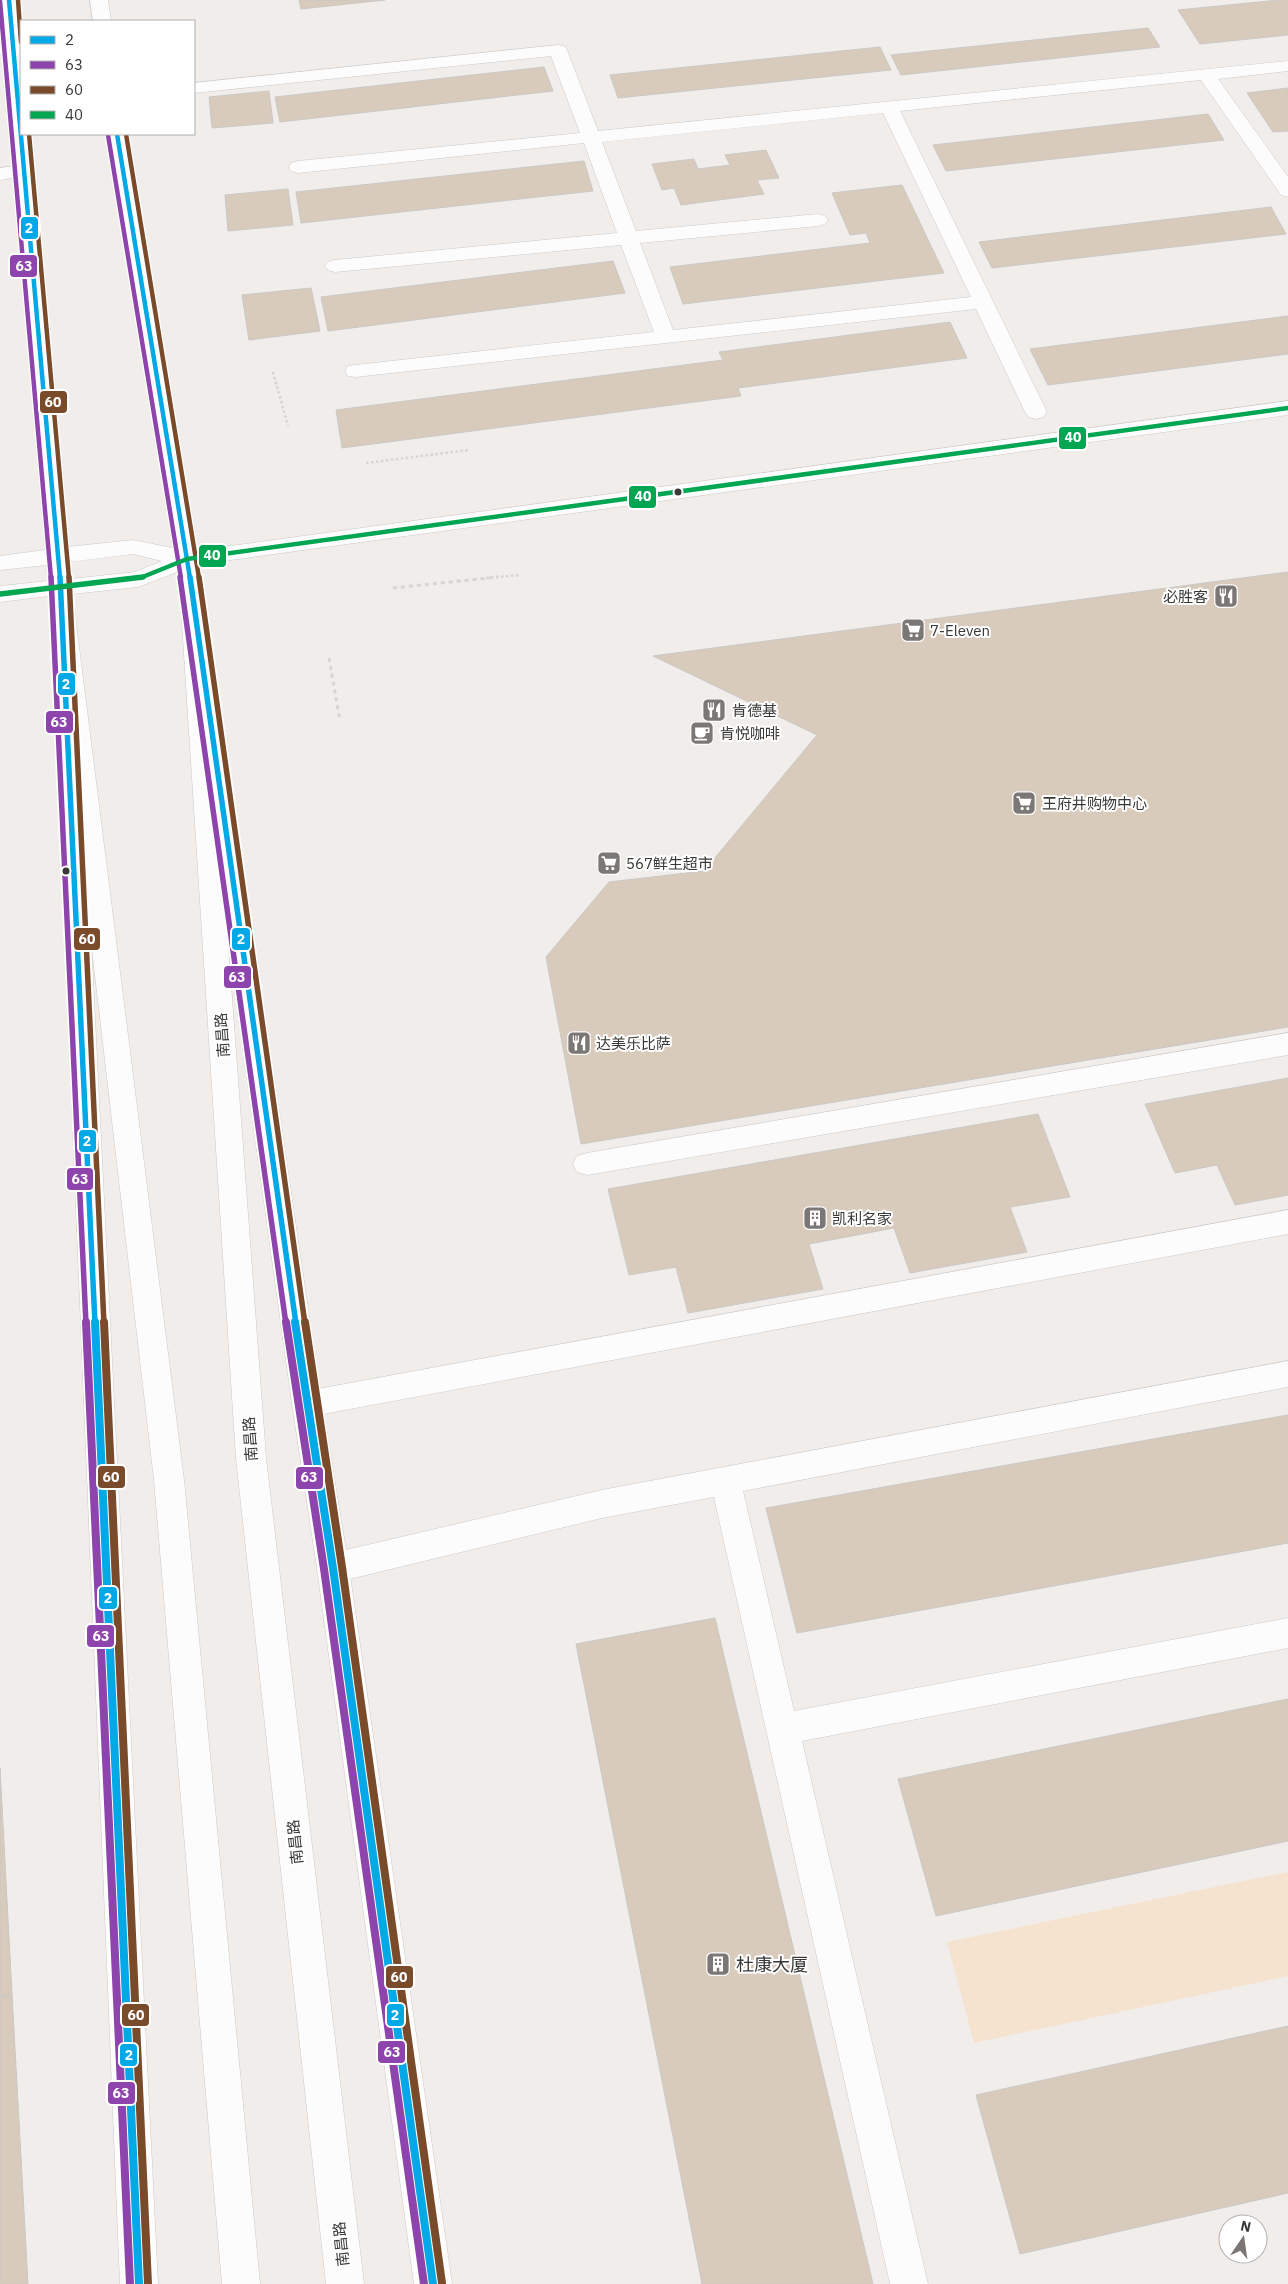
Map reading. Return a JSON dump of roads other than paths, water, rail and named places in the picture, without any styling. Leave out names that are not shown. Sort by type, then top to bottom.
[{"type":"main road","points":[[9,0],[11,47],[61,597],[139,2284]]},
{"type":"main road","points":[[99,0],[102,20]]},
{"type":"main road","points":[[195,88],[558,50],[666,337]]},
{"type":"main road","points":[[298,167],[1288,66]]},
{"type":"main road","points":[[1206,75],[1288,190]]},
{"type":"main road","points":[[889,107],[1036,412]]},
{"type":"main road","name":"南昌路","points":[[117,135],[187,558],[307,1404],[333,1568],[433,2284]]},
{"type":"main road","points":[[0,174],[23,171]]},
{"type":"main road","points":[[335,266],[818,220]]},
{"type":"main road","points":[[356,372],[983,302]]},
{"type":"main road","points":[[0,594],[61,597],[138,579],[187,558],[1288,408]]},
{"type":"main road","points":[[0,563],[134,547],[187,558]]},
{"type":"main road","name":"南昌路","points":[[191,592],[251,1458],[345,2284]]},
{"type":"main road","points":[[61,597],[169,1480],[241,2284]]},
{"type":"main road","points":[[587,1164],[1288,1044]]},
{"type":"main road","points":[[307,1404],[1288,1222]]},
{"type":"main road","points":[[333,1568],[602,1504],[1288,1374]]},
{"type":"main road","points":[[726,1482],[909,2284]]},
{"type":"main road","points":[[782,1729],[1288,1633]]},
{"type":"place","name":"必胜客","points":[[1226,596]]},
{"type":"place","name":"7-Eleven","points":[[913,630]]},
{"type":"place","name":"肯德基","points":[[714,710]]},
{"type":"place","name":"肯悦咖啡","points":[[702,733]]},
{"type":"place","name":"王府井购物中心","points":[[1024,803]]},
{"type":"place","name":"567鲜生超市","points":[[609,863]]},
{"type":"place","name":"达美乐比萨","points":[[579,1043]]},
{"type":"place","name":"凯利名家","points":[[815,1218]]},
{"type":"place","name":"杜康大厦","points":[[718,1964]]}]
